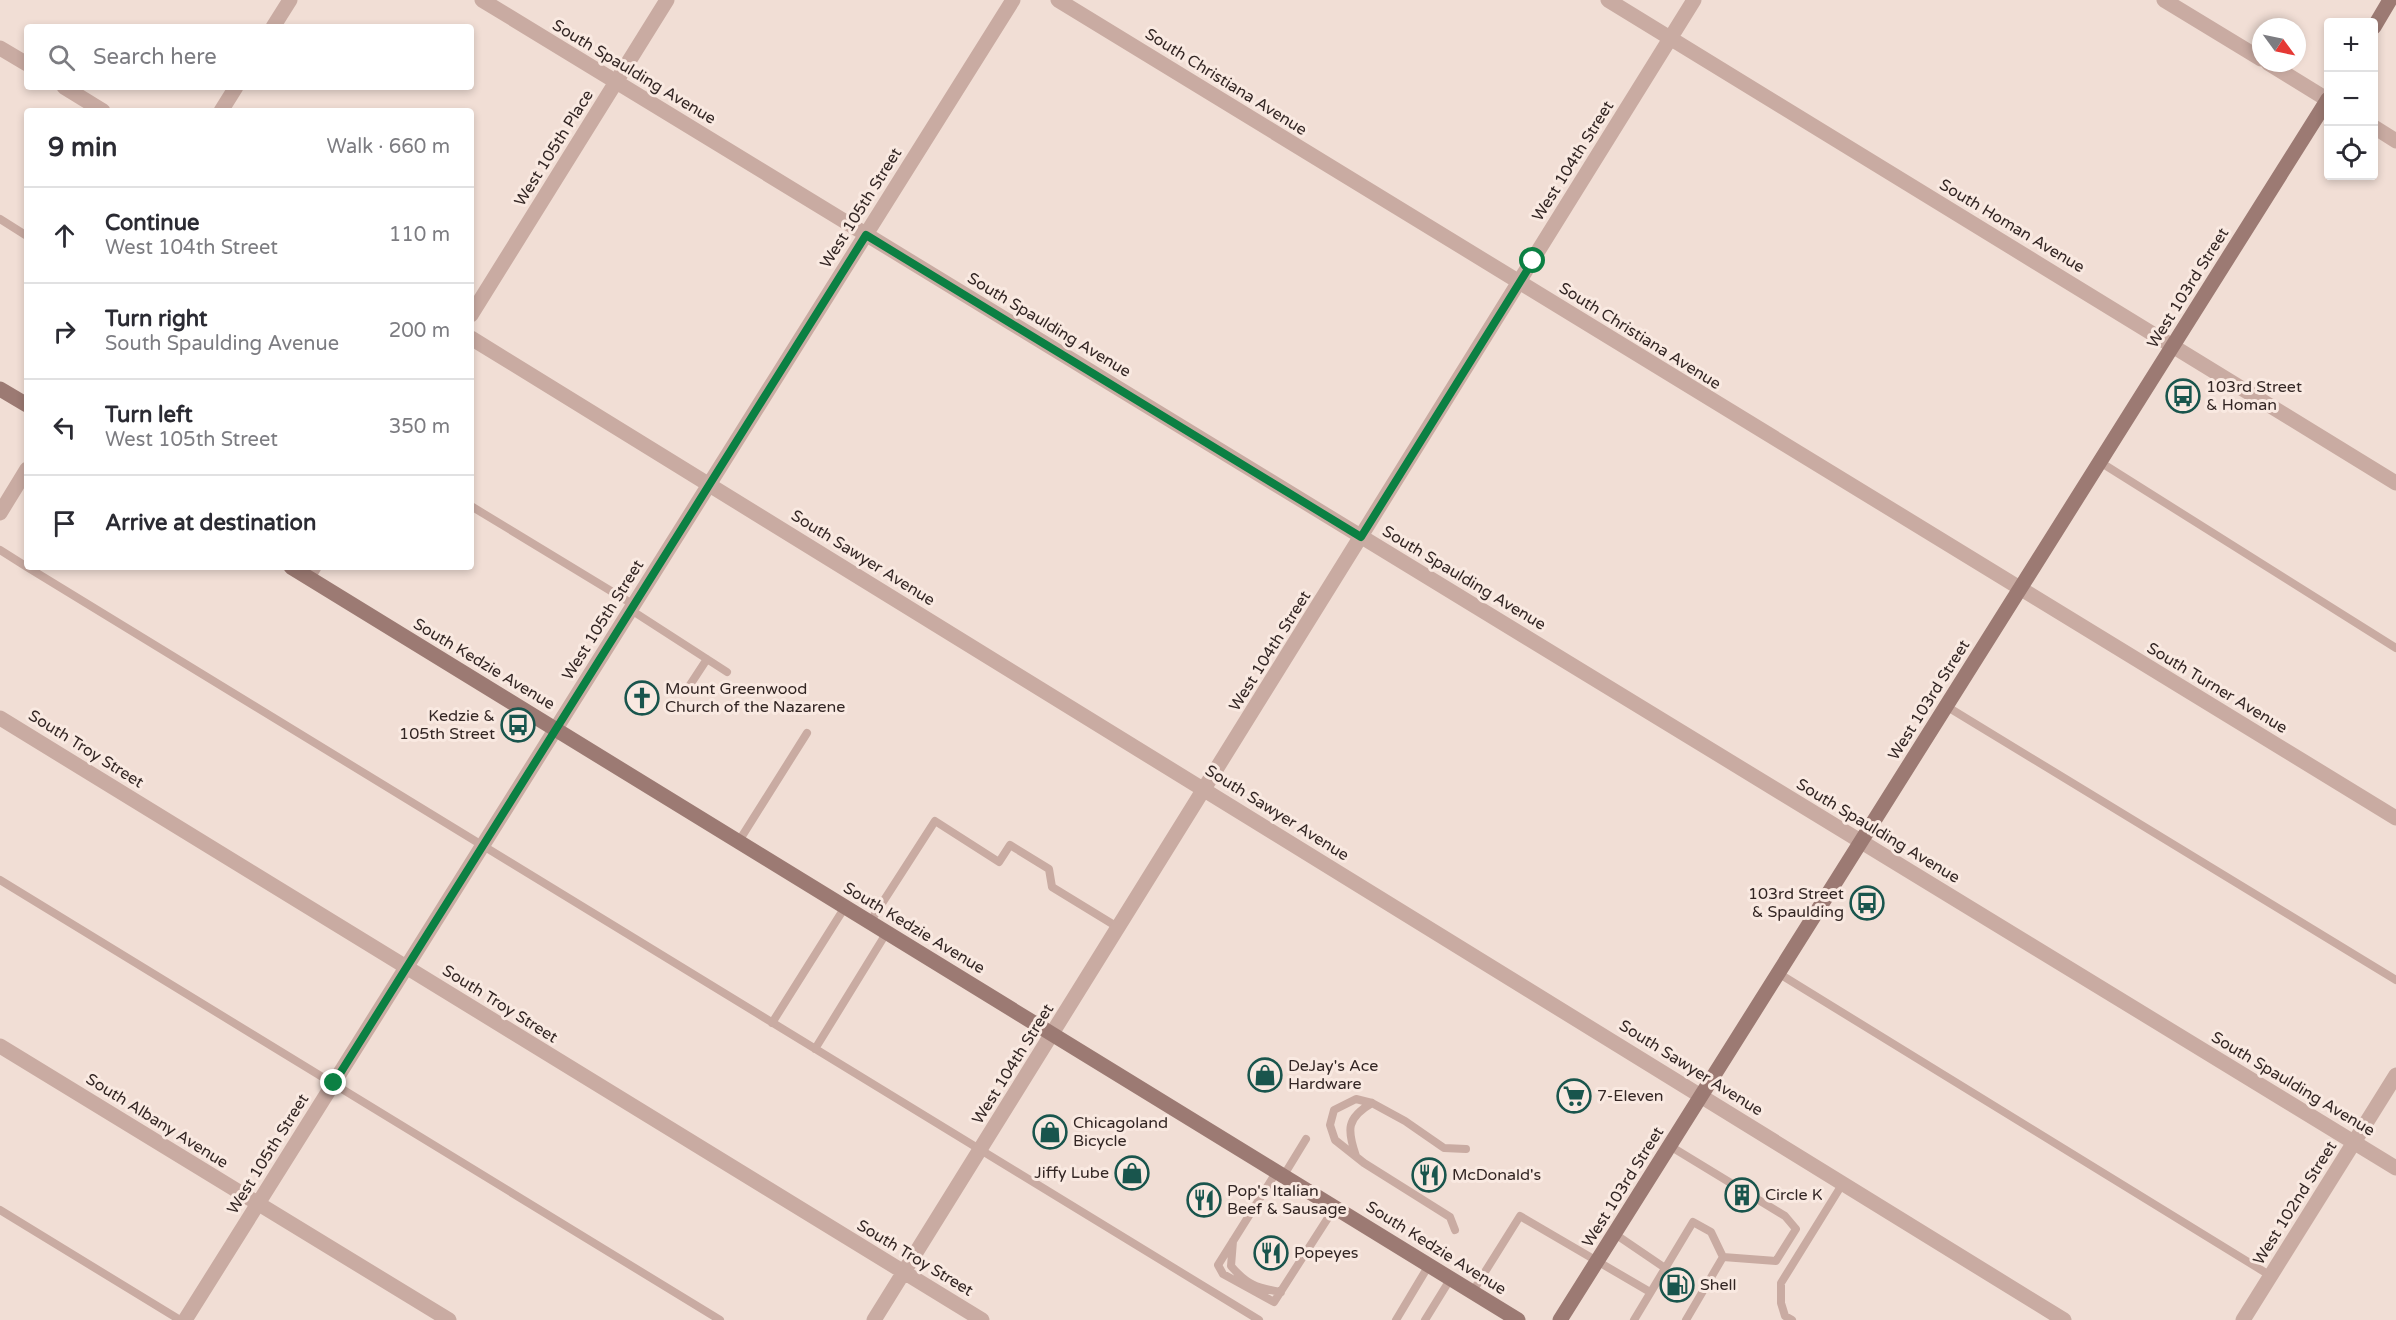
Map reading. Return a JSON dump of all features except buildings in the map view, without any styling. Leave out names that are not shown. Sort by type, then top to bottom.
[{"type":"main road","points":[[2378,19],[2390,0]]},
{"type":"main road","name":"West 103rd Street","points":[[1560,1320],[2324,105]]},
{"type":"main road","points":[[0,389],[24,403]]},
{"type":"main road","name":"South Kedzie Avenue","points":[[311,572],[556,729],[1518,1320]]},
{"type":"street","points":[[275,24],[290,0]]},
{"type":"street","name":"South Spaulding Avenue","points":[[482,0],[2396,1168]]},
{"type":"street","name":"West 105th Place","points":[[474,310],[667,0]]},
{"type":"street","name":"West 105th Street","points":[[182,1320],[334,1083],[1013,0]]},
{"type":"street","name":"South Christiana Avenue","points":[[1058,0],[2020,589]]},
{"type":"street","name":"South Homan Avenue","points":[[1608,0],[2396,483]]},
{"type":"street","name":"West 104th Street","points":[[874,1320],[1695,0]]},
{"type":"street","points":[[2164,0],[2252,54]]},
{"type":"street","points":[[0,48],[24,62]]},
{"type":"street","points":[[2283,72],[2324,97]]},
{"type":"street","points":[[69,90],[98,108]]},
{"type":"street","points":[[223,108],[234,90]]},
{"type":"street","points":[[2378,130],[2396,141]]},
{"type":"street","name":"South Sawyer Avenue","points":[[474,340],[2064,1320]]},
{"type":"street","points":[[0,513],[24,474]]},
{"type":"street","name":"South Turner Avenue","points":[[2020,589],[2396,818]]},
{"type":"street","name":"South Troy Street","points":[[0,718],[982,1320]]},
{"type":"street","name":"South Albany Avenue","points":[[0,1046],[449,1320]]},
{"type":"street","name":"West 102nd Street","points":[[2243,1320],[2396,1074]]},
{"type":"lane","points":[[0,219],[24,234]]},
{"type":"lane","points":[[2100,462],[2396,648]]},
{"type":"lane","points":[[474,508],[632,607],[727,672]]},
{"type":"lane","points":[[0,550],[24,565]]},
{"type":"lane","points":[[32,570],[1259,1320]]},
{"type":"lane","points":[[686,691],[707,659]]},
{"type":"lane","points":[[1946,706],[2396,980]]},
{"type":"lane","points":[[739,841],[807,733]]},
{"type":"lane","points":[[870,922],[935,821],[999,862],[1010,845],[1049,869],[1052,887],[1119,928]]},
{"type":"lane","points":[[0,880],[720,1320]]},
{"type":"lane","points":[[772,1023],[845,907]]},
{"type":"lane","points":[[814,1049],[886,932]]},
{"type":"lane","points":[[1778,973],[2271,1276]]},
{"type":"lane","points":[[1455,1230],[1450,1217],[1335,1140],[1329,1125],[1334,1110],[1356,1099],[1372,1103],[1406,1121],[1444,1148],[1466,1149]]},
{"type":"lane","points":[[1356,1156],[1349,1137],[1350,1124],[1359,1111],[1372,1103]]},
{"type":"lane","points":[[1306,1139],[1233,1240],[1218,1265],[1223,1274],[1274,1302],[1335,1207]]},
{"type":"lane","points":[[1670,1146],[1785,1215],[1796,1229],[1776,1261],[1724,1257]]},
{"type":"lane","points":[[1792,1320],[1785,1316],[1781,1303],[1781,1283],[1843,1183]]},
{"type":"lane","points":[[0,1210],[182,1320]]},
{"type":"lane","points":[[1473,1291],[1520,1216],[1650,1292]]},
{"type":"lane","points":[[1634,1320],[1692,1222],[1711,1232],[1724,1257]]},
{"type":"lane","points":[[1615,1234],[1665,1268]]},
{"type":"lane","points":[[1233,1240],[1231,1266],[1239,1276],[1255,1287],[1281,1292]]},
{"type":"lane","points":[[1686,1320],[1724,1257]]},
{"type":"lane","points":[[1396,1320],[1429,1264]]},
{"type":"lane","points":[[1425,1320],[1451,1278]]},
{"type":"place","name":"103rd Street & Homan","points":[[2183,396]]},
{"type":"place","name":"Mount Greenwood Church of the Nazarene","points":[[642,698]]},
{"type":"place","name":"Kedzie & 105th Street","points":[[518,725]]},
{"type":"place","name":"103rd Street & Spaulding","points":[[1867,903]]},
{"type":"place","name":"DeJay's Ace Hardware","points":[[1265,1075]]},
{"type":"place","name":"7-Eleven","points":[[1574,1096]]},
{"type":"place","name":"Chicagoland Bicycle","points":[[1050,1132]]},
{"type":"place","name":"Jiffy Lube","points":[[1132,1173]]},
{"type":"place","name":"McDonald's","points":[[1429,1175]]},
{"type":"place","name":"Circle K","points":[[1742,1195]]},
{"type":"place","name":"Pop's Italian Beef & Sausage","points":[[1204,1200]]},
{"type":"place","name":"Popeyes","points":[[1271,1253]]},
{"type":"place","name":"Shell","points":[[1677,1285]]},
{"type":"route","points":[[334,1083],[866,235],[1361,537],[1533,261]]}]
